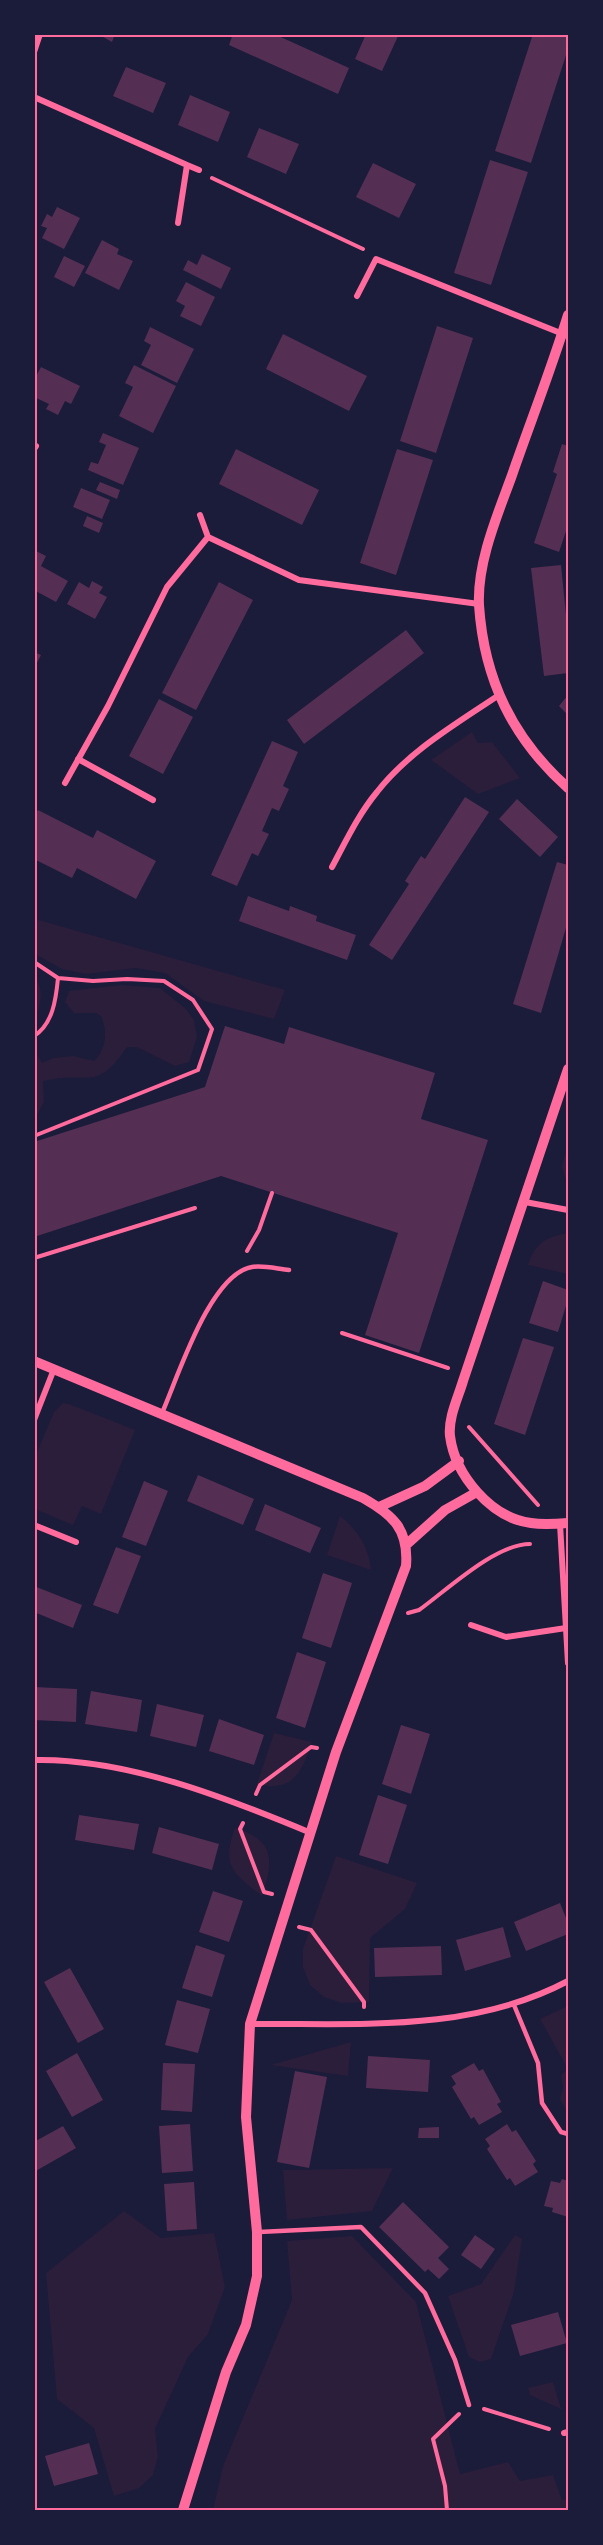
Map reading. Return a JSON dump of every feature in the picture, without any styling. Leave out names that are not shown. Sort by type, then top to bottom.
[{"type":"street","points":[[34,52],[40,34]]},
{"type":"street","points":[[34,97],[199,170]]},
{"type":"street","points":[[178,223],[187,165]]},
{"type":"street","points":[[357,296],[376,259],[565,335]]},
{"type":"street","points":[[568,315],[565,335],[496,517],[484,565],[479,604],[486,649],[499,695],[523,740],[568,788]]},
{"type":"street","points":[[200,515],[208,537],[300,580],[479,604]]},
{"type":"street","points":[[65,783],[167,587],[208,537]]},
{"type":"street","points":[[332,867],[365,807],[390,776],[419,750],[499,695]]},
{"type":"street","points":[[78,759],[153,800]]},
{"type":"street","points":[[568,1069],[452,1416],[450,1435],[466,1479],[477,1492],[502,1512],[530,1523],[564,1523],[561,1544],[568,1663]]},
{"type":"street","points":[[525,1202],[568,1210]]},
{"type":"street","points":[[34,1361],[323,1480],[380,1507],[396,1523],[407,1544],[406,1566],[336,1752],[250,2024],[246,2117],[257,2232],[257,2276],[246,2325],[226,2372],[183,2511]]},
{"type":"street","points":[[34,1420],[54,1369]]},
{"type":"street","points":[[380,1507],[425,1486],[459,1461]]},
{"type":"street","points":[[407,1544],[445,1510],[477,1492]]},
{"type":"street","points":[[34,1525],[76,1542]]},
{"type":"street","points":[[471,1625],[506,1637],[566,1628]]},
{"type":"street","points":[[34,1760],[120,1769],[192,1788],[311,1833]]},
{"type":"street","points":[[250,2024],[365,2023],[466,2017],[514,2005],[568,1981]]},
{"type":"lane","points":[[162,1413],[210,1302],[228,1279],[252,1267],[289,1270]]},
{"type":"lane","points":[[514,2005],[538,2063],[542,2103],[561,2132],[568,2134]]},
{"type":"lane","points":[[257,2232],[361,2227],[426,2293],[455,2360],[469,2405]]},
{"type":"path","points":[[199,170],[368,251],[376,259]]},
{"type":"path","points":[[34,962],[58,978],[93,981],[127,979],[164,981],[193,1000],[212,1029],[198,1070],[34,1136]]},
{"type":"path","points":[[34,1036],[44,1030],[55,1001],[58,978]]},
{"type":"path","points":[[228,1279],[259,1230],[272,1193]]},
{"type":"path","points":[[34,1258],[195,1209]]},
{"type":"path","points":[[342,1333],[449,1367],[446,1375],[463,1382]]},
{"type":"path","points":[[471,1416],[468,1426],[539,1506],[549,1506]]},
{"type":"path","points":[[382,1628],[400,1631],[405,1613],[419,1611],[502,1550],[519,1544],[561,1544]]},
{"type":"path","points":[[282,1923],[311,1930],[364,2002],[365,2023]]},
{"type":"path","points":[[447,2511],[445,2486],[433,2439],[469,2405],[566,2432]]},
{"type":"shaded area","points":[[472,732],[478,743],[492,742],[520,778],[478,794],[431,760]]},
{"type":"shaded area","points":[[34,919],[285,990],[274,1019],[204,1001],[165,973],[136,968],[86,974],[62,969],[35,954]]},
{"type":"shaded area","points":[[35,978],[41,993],[35,1018]]},
{"type":"shaded area","points":[[121,985],[160,988],[186,1009],[194,1020],[197,1037],[189,1062],[175,1066],[137,1047],[127,1047],[107,1071],[98,1076],[43,1081],[44,1102],[37,1115],[35,1131],[35,1052],[42,1063],[53,1058],[73,1056],[94,1061],[105,1040],[101,1016],[96,1013],[74,1013],[65,1002],[69,991]]},
{"type":"shaded area","points":[[568,1142],[568,1187],[562,1167]]},
{"type":"shaded area","points":[[568,1233],[568,1274],[528,1265],[534,1251],[542,1242]]},
{"type":"shaded area","points":[[63,1403],[135,1430],[101,1514],[82,1506],[73,1525],[35,1509],[35,1457],[54,1412]]},
{"type":"shaded area","points":[[340,1516],[361,1539],[368,1554],[371,1570],[327,1555]]},
{"type":"shaded area","points":[[274,1733],[312,1742],[300,1771],[288,1783],[269,1786],[257,1784]]},
{"type":"shaded area","points":[[235,1828],[258,1839],[268,1853],[268,1872],[262,1896],[232,1868],[229,1851]]},
{"type":"shaded area","points":[[336,1856],[417,1883],[405,1909],[370,1938],[369,2002],[342,2003],[324,1997],[310,1985],[303,1967],[303,1949]]},
{"type":"shaded area","points":[[568,2006],[568,2069],[540,2019]]},
{"type":"shaded area","points":[[351,2042],[348,2076],[271,2065]]},
{"type":"shaded area","points":[[568,2069],[568,2114],[560,2099],[563,2087],[561,2075]]},
{"type":"shaded area","points":[[393,2168],[372,2211],[287,2220],[283,2170]]},
{"type":"shaded area","points":[[124,2211],[161,2238],[214,2233],[225,2287],[208,2334],[188,2357],[155,2429],[158,2457],[153,2475],[139,2488],[114,2496],[94,2428],[57,2399],[46,2273]]},
{"type":"shaded area","points":[[515,2235],[522,2239],[514,2292],[491,2359],[480,2362],[469,2357],[448,2296],[481,2284]]},
{"type":"shaded area","points":[[352,2236],[416,2302],[460,2474],[508,2462],[520,2481],[553,2475],[562,2500],[568,2499],[568,2510],[213,2510],[223,2466],[292,2300],[287,2241]]},
{"type":"shaded area","points":[[553,2382],[561,2409],[530,2395],[528,2388]]},
{"type":"building","points":[[98,34],[115,34],[112,42]]},
{"type":"building","points":[[233,34],[274,34],[349,68],[338,94],[229,45]]},
{"type":"building","points":[[366,34],[399,34],[382,71],[355,59]]},
{"type":"building","points":[[533,34],[568,34],[568,49],[531,163],[495,151]]},
{"type":"building","points":[[126,67],[166,83],[153,113],[113,96]]},
{"type":"building","points":[[190,95],[230,112],[218,142],[178,125]]},
{"type":"building","points":[[259,128],[299,144],[286,174],[247,157]]},
{"type":"building","points":[[490,160],[528,172],[491,285],[454,273]]},
{"type":"building","points":[[373,163],[416,184],[399,218],[356,197]]},
{"type":"building","points":[[57,207],[80,218],[64,249],[42,238],[47,228],[41,226],[47,214],[52,217]]},
{"type":"building","points":[[102,240],[119,249],[117,254],[133,261],[119,290],[85,273]]},
{"type":"building","points":[[202,254],[231,268],[221,289],[183,270],[188,260],[197,265]]},
{"type":"building","points":[[64,256],[85,266],[74,287],[54,277]]},
{"type":"building","points":[[186,282],[215,297],[201,326],[180,316],[185,306],[176,301]]},
{"type":"building","points":[[437,326],[473,338],[436,453],[400,441]]},
{"type":"building","points":[[150,327],[194,349],[177,383],[141,365],[151,345],[144,341]]},
{"type":"building","points":[[283,334],[367,376],[349,411],[266,369]]},
{"type":"building","points":[[134,365],[176,386],[153,433],[119,416],[133,387],[125,383]]},
{"type":"building","points":[[41,367],[80,386],[71,404],[65,401],[58,415],[46,409],[49,404],[34,397],[34,380]]},
{"type":"building","points":[[103,433],[139,448],[123,485],[88,470],[91,462],[98,464],[106,445],[99,442]]},
{"type":"building","points":[[562,444],[568,446],[568,525],[559,552],[534,543],[557,474],[553,472]]},
{"type":"building","points":[[236,449],[319,490],[302,525],[219,484]]},
{"type":"building","points":[[397,449],[433,460],[396,575],[360,563]]},
{"type":"building","points":[[100,482],[120,490],[117,499],[96,490]]},
{"type":"building","points":[[81,488],[110,500],[102,519],[73,507]]},
{"type":"building","points":[[87,516],[103,523],[99,533],[83,526]]},
{"type":"building","points":[[34,550],[46,556],[41,566],[68,581],[56,602],[34,590]]},
{"type":"building","points":[[561,565],[568,635],[568,673],[544,676],[531,568]]},
{"type":"building","points":[[92,581],[103,587],[99,593],[107,597],[95,619],[67,604],[79,582],[89,588]]},
{"type":"building","points":[[219,582],[253,600],[196,710],[162,693]]},
{"type":"building","points":[[406,630],[424,653],[304,744],[287,720]]},
{"type":"building","points":[[34,652],[41,655],[34,668]]},
{"type":"building","points":[[568,695],[568,715],[559,706]]},
{"type":"building","points":[[159,699],[193,717],[163,774],[129,756]]},
{"type":"building","points":[[272,741],[298,752],[283,786],[289,789],[279,811],[272,808],[262,831],[269,834],[258,856],[252,853],[237,886],[211,875]]},
{"type":"building","points":[[465,797],[489,812],[392,960],[369,945],[409,884],[405,881],[421,856],[425,859]]},
{"type":"building","points":[[517,799],[558,837],[540,857],[499,819]]},
{"type":"building","points":[[38,810],[93,838],[97,830],[156,861],[136,899],[77,868],[72,878],[34,859],[34,816]]},
{"type":"building","points":[[557,862],[568,865],[568,921],[541,1013],[513,1004]]},
{"type":"building","points":[[248,896],[289,911],[290,906],[317,916],[316,921],[356,935],[347,960],[239,921]]},
{"type":"building","points":[[225,1026],[284,1044],[289,1027],[435,1073],[421,1119],[488,1140],[419,1353],[365,1335],[398,1233],[221,1176],[34,1237],[34,1142],[205,1087]]},
{"type":"building","points":[[543,1281],[568,1290],[568,1299],[558,1332],[529,1323]]},
{"type":"building","points":[[523,1338],[554,1347],[525,1435],[494,1424]]},
{"type":"building","points":[[198,1475],[254,1499],[243,1525],[187,1501]]},
{"type":"building","points":[[144,1481],[168,1491],[146,1546],[122,1537]]},
{"type":"building","points":[[265,1504],[321,1528],[310,1553],[255,1530]]},
{"type":"building","points":[[116,1547],[141,1556],[118,1614],[93,1605]]},
{"type":"building","points":[[323,1573],[352,1583],[331,1648],[302,1638]]},
{"type":"building","points":[[34,1586],[82,1605],[73,1628],[34,1612]]},
{"type":"building","points":[[297,1652],[326,1662],[305,1728],[276,1718]]},
{"type":"building","points":[[34,1687],[77,1689],[76,1722],[34,1720]]},
{"type":"building","points":[[91,1691],[142,1700],[137,1732],[85,1724]]},
{"type":"building","points":[[157,1704],[204,1715],[196,1747],[150,1736]]},
{"type":"building","points":[[219,1719],[264,1735],[254,1765],[209,1751]]},
{"type":"building","points":[[401,1725],[430,1734],[411,1794],[382,1784]]},
{"type":"building","points":[[378,1795],[407,1805],[388,1864],[359,1855]]},
{"type":"building","points":[[79,1815],[139,1824],[134,1850],[75,1840]]},
{"type":"building","points":[[159,1827],[219,1844],[212,1870],[152,1853]]},
{"type":"building","points":[[213,1891],[243,1901],[229,1942],[199,1932]]},
{"type":"building","points":[[560,1903],[568,1923],[568,1934],[526,1951],[514,1922]]},
{"type":"building","points":[[503,1927],[511,1957],[465,1971],[456,1940]]},
{"type":"building","points":[[196,1945],[225,1955],[212,1997],[182,1988]]},
{"type":"building","points":[[441,1946],[442,1975],[375,1977],[374,1948]]},
{"type":"building","points":[[70,1968],[104,2029],[78,2043],[44,1982]]},
{"type":"building","points":[[177,2000],[210,2009],[198,2053],[165,2045]]},
{"type":"building","points":[[77,2053],[103,2100],[72,2117],[46,2071]]},
{"type":"building","points":[[368,2056],[430,2060],[428,2092],[366,2088]]},
{"type":"building","points":[[163,2063],[195,2064],[192,2112],[161,2110]]},
{"type":"building","points":[[474,2063],[479,2071],[483,2069],[501,2102],[497,2104],[502,2112],[479,2125],[474,2117],[471,2119],[452,2087],[456,2084],[451,2076]]},
{"type":"building","points":[[295,2071],[327,2077],[309,2168],[277,2162]]},
{"type":"building","points":[[190,2124],[193,2171],[162,2173],[159,2126]]},
{"type":"building","points":[[507,2124],[512,2132],[516,2130],[536,2161],[533,2164],[538,2172],[515,2186],[510,2178],[507,2180],[487,2149],[490,2146],[485,2139]]},
{"type":"building","points":[[63,2126],[76,2148],[34,2172],[34,2142]]},
{"type":"building","points":[[439,2127],[439,2138],[418,2138],[419,2128]]},
{"type":"building","points":[[562,2179],[568,2181],[568,2217],[552,2212],[553,2208],[544,2206],[551,2181],[560,2183]]},
{"type":"building","points":[[194,2182],[197,2229],[167,2231],[164,2184]]},
{"type":"building","points":[[403,2202],[449,2247],[438,2258],[449,2269],[439,2279],[428,2269],[425,2272],[379,2227]]},
{"type":"building","points":[[475,2235],[495,2249],[481,2269],[461,2255]]},
{"type":"building","points":[[558,2312],[567,2343],[520,2356],[511,2325]]},
{"type":"building","points":[[89,2443],[98,2474],[54,2486],[45,2456]]}]
